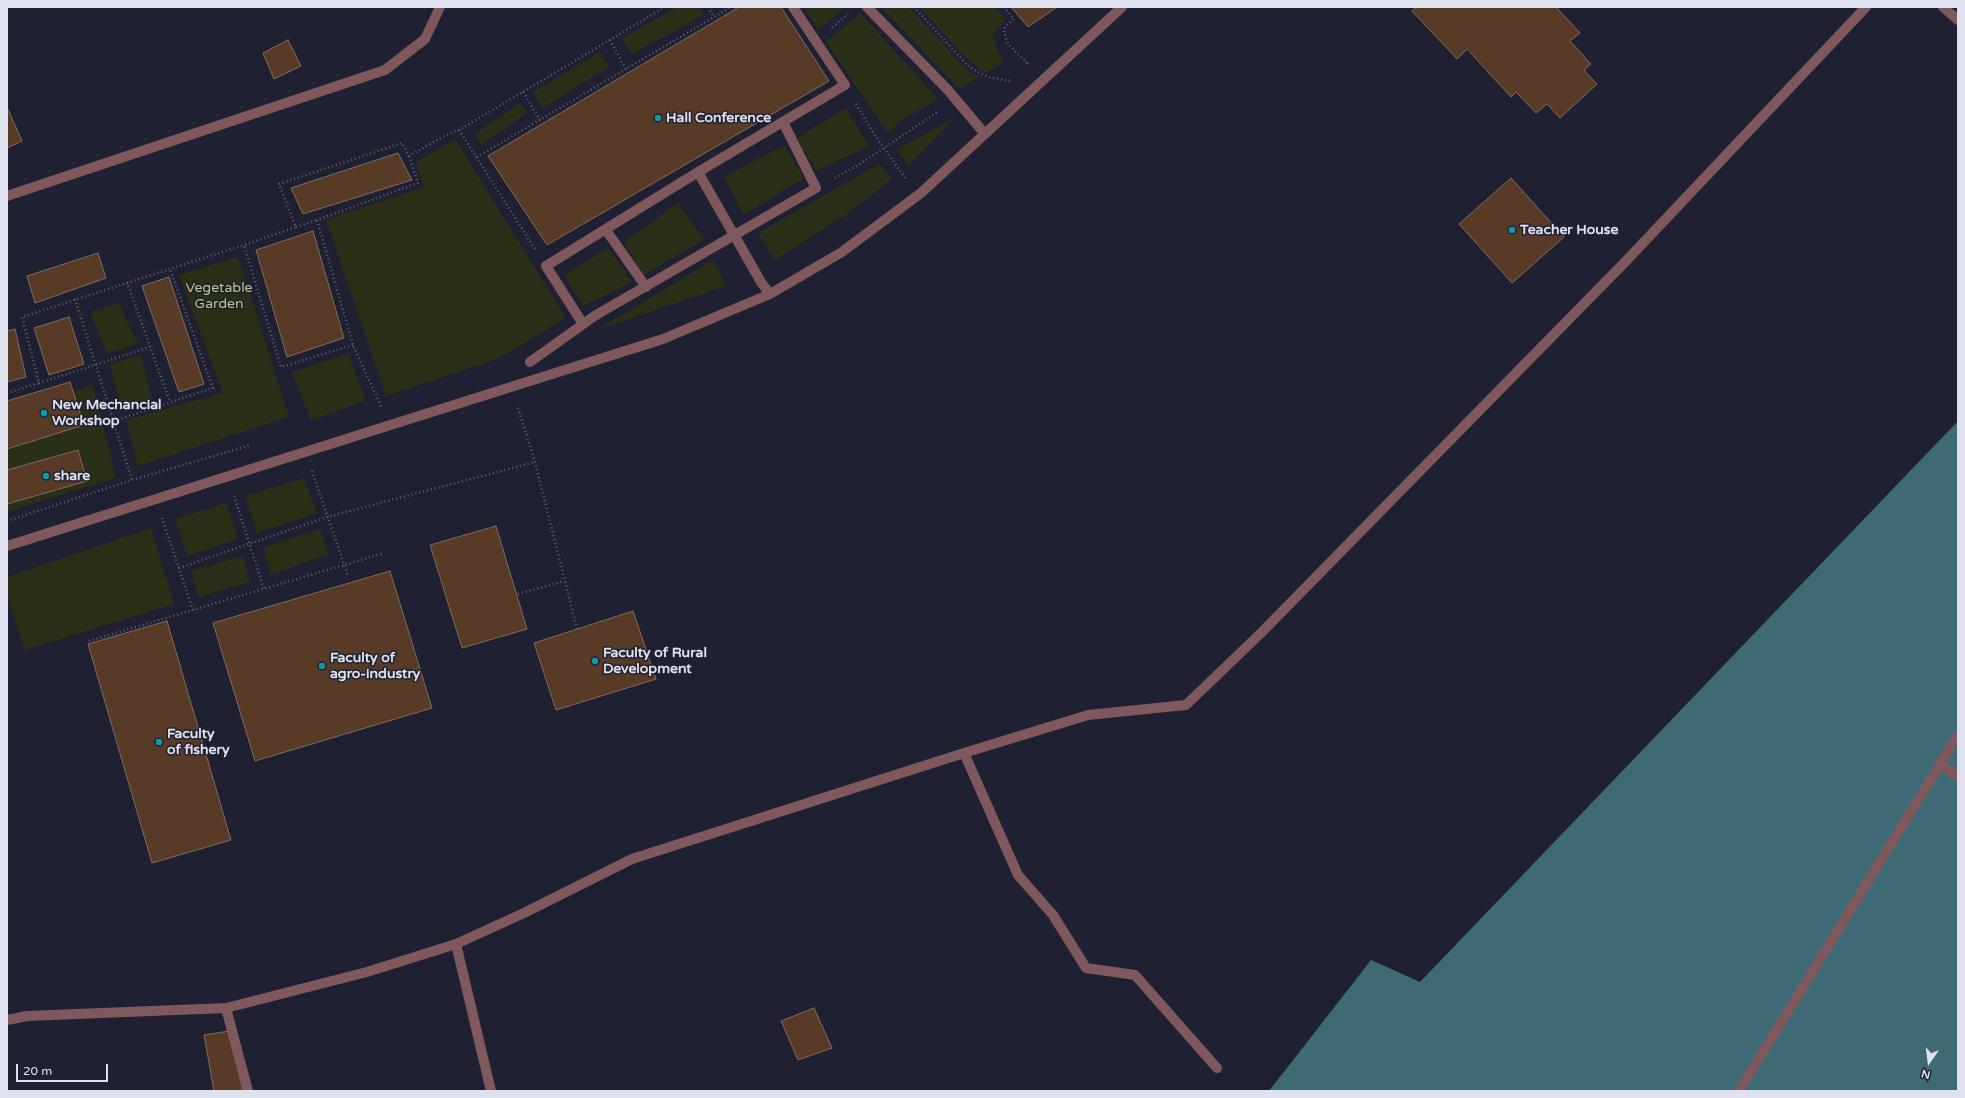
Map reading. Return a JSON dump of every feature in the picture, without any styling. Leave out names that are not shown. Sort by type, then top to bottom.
[{"type":"street","points":[[7,196],[385,70],[425,39],[440,7]]},
{"type":"street","points":[[583,324],[546,266],[698,172],[845,85],[793,7]]},
{"type":"street","points":[[867,7],[956,100],[985,134]]},
{"type":"street","points":[[7,546],[389,424],[663,339],[770,294],[842,252],[921,193],[1122,7]]},
{"type":"street","points":[[7,1020],[27,1016],[226,1008],[367,972],[456,944],[524,913],[632,859],[964,752],[1088,715],[1186,705],[1267,627],[1626,261],[1866,7]]},
{"type":"street","points":[[1943,7],[1958,20]]},
{"type":"street","points":[[530,362],[583,324],[816,188],[783,122]]},
{"type":"street","points":[[698,172],[734,236],[770,294]]},
{"type":"street","points":[[606,230],[646,287]]},
{"type":"street","points":[[1739,1091],[1958,735]]},
{"type":"street","points":[[964,752],[1018,875],[1053,915],[1086,968],[1135,975],[1217,1068]]},
{"type":"street","points":[[1940,765],[1958,776]]},
{"type":"street","points":[[456,944],[491,1091]]},
{"type":"street","points":[[226,1008],[248,1091]]},
{"type":"path","points":[[409,156],[446,135],[460,130],[665,7]]},
{"type":"path","points":[[708,7],[714,17]]},
{"type":"path","points":[[476,157],[731,7]]},
{"type":"path","points":[[914,7],[969,67],[983,75],[997,80],[1018,82],[1032,90]]},
{"type":"path","points":[[1004,7],[1014,19],[1005,26],[1004,33],[1008,44],[1027,63],[1022,69]]},
{"type":"path","points":[[815,41],[850,12]]},
{"type":"path","points":[[610,39],[626,69]]},
{"type":"path","points":[[845,85],[884,148],[910,183],[921,193]]},
{"type":"path","points":[[523,92],[540,120]]},
{"type":"path","points":[[816,188],[884,148],[956,100]]},
{"type":"path","points":[[460,130],[546,266]]},
{"type":"path","points":[[40,383],[22,317],[244,245],[317,220],[418,183],[409,156],[402,143],[279,184],[296,227]]},
{"type":"path","points":[[317,220],[353,345],[389,424]]},
{"type":"path","points":[[244,245],[281,367],[353,345]]},
{"type":"path","points":[[114,421],[213,388],[170,269]]},
{"type":"path","points":[[127,282],[170,402]]},
{"type":"path","points":[[76,299],[140,503]]},
{"type":"path","points":[[7,393],[150,347]]},
{"type":"path","points":[[517,405],[535,462],[577,629]]},
{"type":"path","points":[[179,568],[250,545],[327,517],[535,462]]},
{"type":"path","points":[[311,470],[348,576]]},
{"type":"path","points":[[231,489],[264,589]]},
{"type":"path","points":[[160,512],[193,610]]},
{"type":"path","points":[[89,641],[384,553]]},
{"type":"path","points":[[518,594],[564,581]]},
{"type":"green space","points":[[678,7],[698,7],[704,15],[632,54],[622,38]]},
{"type":"green space","points":[[805,7],[845,7],[818,31]]},
{"type":"green space","points":[[882,7],[909,7],[967,70],[979,77],[959,89]]},
{"type":"green space","points":[[920,7],[995,7],[1006,19],[992,35],[1003,63],[985,73],[963,55]]},
{"type":"green space","points":[[860,13],[938,99],[894,125],[895,128],[888,133],[826,42]]},
{"type":"green space","points":[[600,52],[609,67],[542,108],[533,92]]},
{"type":"green space","points":[[520,103],[527,113],[481,145],[475,134]]},
{"type":"green space","points":[[846,108],[869,146],[817,171],[797,138]]},
{"type":"green space","points":[[956,117],[908,166],[897,149]]},
{"type":"green space","points":[[455,139],[566,318],[500,358],[386,396],[326,220],[424,187],[416,162]]},
{"type":"green space","points":[[784,145],[804,178],[744,215],[724,177]]},
{"type":"green space","points":[[879,164],[892,179],[847,214],[775,260],[758,233]]},
{"type":"green space","points":[[678,203],[704,240],[643,275],[624,242]]},
{"type":"green space","points":[[608,248],[632,282],[583,306],[564,275]]},
{"type":"green space","name":"Vegetable Garden","points":[[238,257],[289,417],[138,466],[126,420],[223,393],[179,275]]},
{"type":"green space","points":[[713,260],[726,286],[597,330]]},
{"type":"green space","points":[[118,302],[138,344],[107,353],[90,313]]},
{"type":"green space","points":[[348,354],[366,400],[311,421],[292,372]]},
{"type":"green space","points":[[141,355],[152,399],[122,410],[110,364]]},
{"type":"green space","points":[[93,385],[116,478],[7,512],[7,413]]},
{"type":"green space","points":[[304,478],[317,513],[257,533],[245,496]]},
{"type":"green space","points":[[226,503],[238,539],[187,556],[175,519]]},
{"type":"green space","points":[[151,528],[174,604],[25,650],[7,595],[7,577]]},
{"type":"green space","points":[[320,529],[328,554],[271,575],[263,548]]},
{"type":"green space","points":[[243,556],[250,582],[198,597],[191,571]]},
{"type":"shaded area","points":[[1958,421],[1958,1091],[1269,1091],[1371,960],[1420,982]]},
{"type":"building","name":"Hall Conference","points":[[739,7],[781,7],[829,81],[547,245],[488,156]]},
{"type":"building","points":[[1011,7],[1057,7],[1028,27]]},
{"type":"building","points":[[1416,7],[1556,7],[1580,33],[1570,41],[1591,64],[1584,70],[1597,84],[1560,118],[1547,104],[1536,113],[1516,92],[1511,97],[1467,49],[1457,59],[1412,11]]},
{"type":"building","points":[[288,40],[301,66],[274,79],[263,53]]},
{"type":"building","points":[[7,107],[22,141],[7,148]]},
{"type":"building","points":[[398,153],[412,180],[303,214],[291,188]]},
{"type":"building","name":"Teacher House","points":[[1511,178],[1564,237],[1512,283],[1459,224]]},
{"type":"building","points":[[313,231],[344,338],[287,357],[256,250]]},
{"type":"building","points":[[98,253],[106,278],[35,303],[27,276]]},
{"type":"building","points":[[169,277],[204,384],[179,392],[142,286]]},
{"type":"building","points":[[69,317],[84,364],[49,375],[34,328]]},
{"type":"building","points":[[15,329],[26,377],[7,382],[7,331]]},
{"type":"building","name":"New Mechancial Workshop","points":[[70,382],[84,425],[7,449],[7,401]]},
{"type":"building","name":"share","points":[[78,450],[87,481],[7,504],[7,470]]},
{"type":"building","points":[[496,526],[527,629],[462,648],[430,545]]},
{"type":"building","name":"Faculty of agro-industry","points":[[390,571],[432,708],[255,761],[213,623]]},
{"type":"building","name":"Faculty of Rural Development","points":[[633,611],[656,679],[556,710],[534,643]]},
{"type":"building","name":"Faculty of fishery","points":[[167,621],[231,840],[152,863],[88,644]]},
{"type":"building","points":[[814,1008],[832,1048],[798,1060],[781,1021]]},
{"type":"building","points":[[229,1031],[243,1091],[214,1091],[204,1035]]},
{"type":"place","name":"Hall Conference","points":[[658,118]]},
{"type":"place","name":"Teacher House","points":[[1512,230]]},
{"type":"place","name":"New Mechancial Workshop","points":[[44,413]]},
{"type":"place","name":"share","points":[[46,476]]},
{"type":"place","name":"Faculty of Rural Development","points":[[595,661]]},
{"type":"place","name":"Faculty of agro-industry","points":[[322,666]]},
{"type":"place","name":"Faculty of fishery","points":[[159,742]]}]
